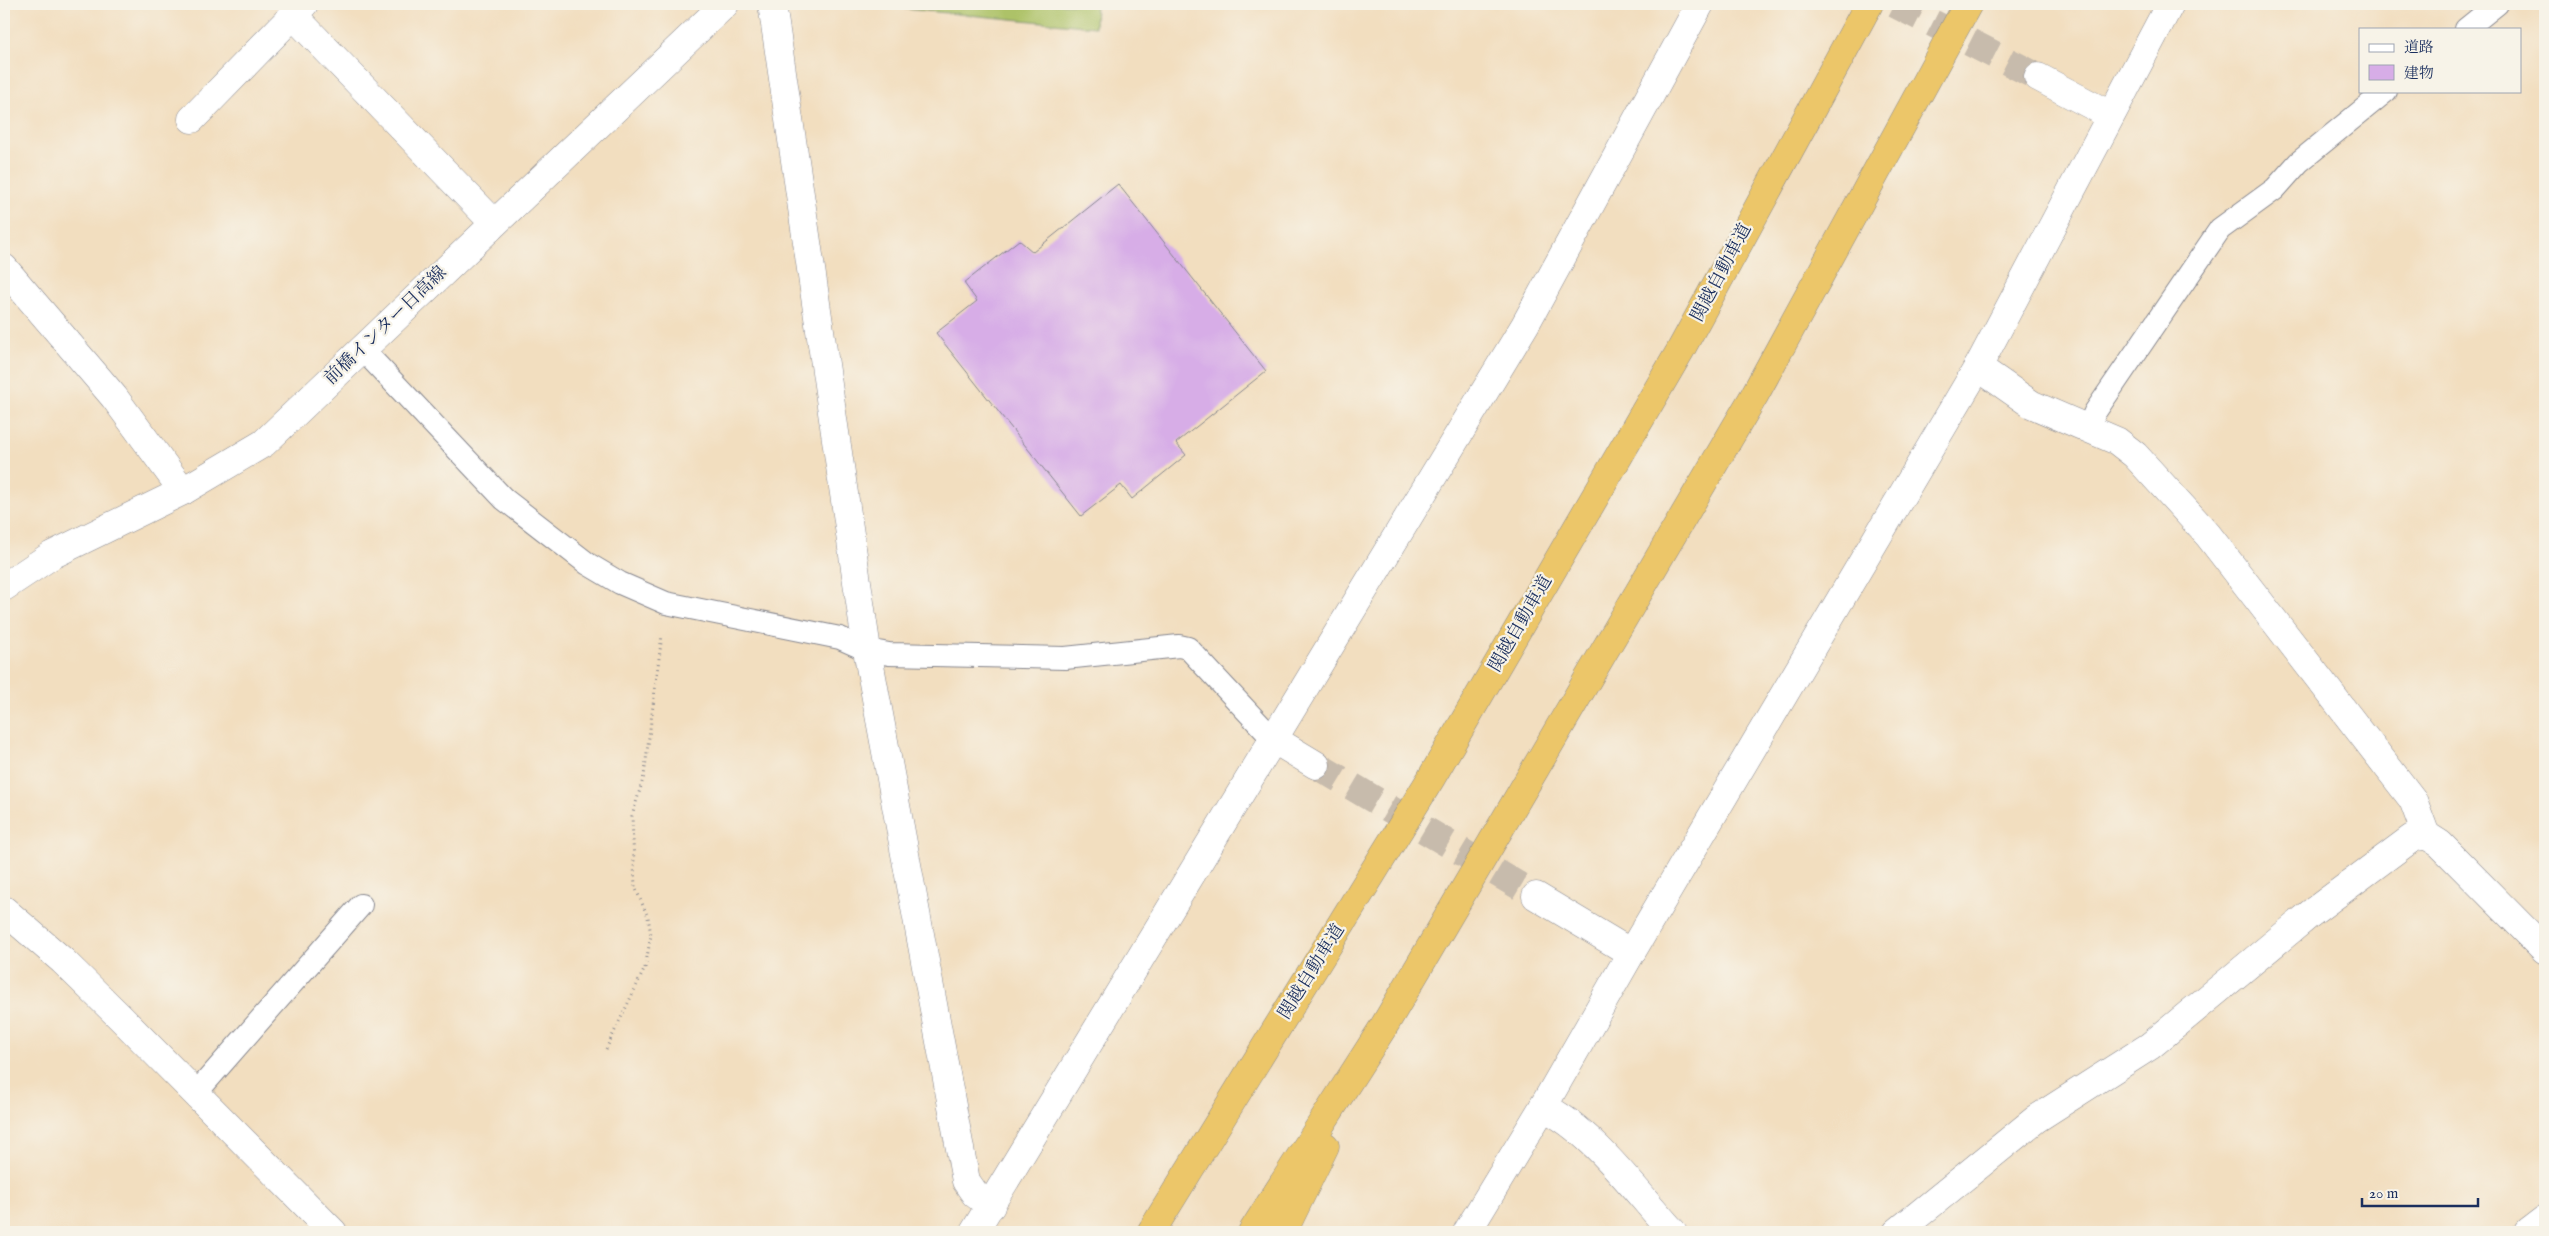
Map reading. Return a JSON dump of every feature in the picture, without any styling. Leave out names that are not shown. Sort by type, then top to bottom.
[{"type":"highway","name":"関越自動車道","points":[[1151,1232],[1430,780],[1680,351],[1869,4]]},
{"type":"highway","points":[[1252,1232],[1384,1026],[1754,396],[1968,4]]},
{"type":"highway","points":[[1283,1232],[1384,1026]]},
{"type":"street","name":"前橋インター日高線","points":[[4,587],[52,555],[184,491],[264,443],[363,350],[493,222],[725,4]]},
{"type":"street","points":[[772,4],[866,650],[966,1181],[974,1194],[990,1206]]},
{"type":"street","points":[[974,1232],[1525,325],[1700,4]]},
{"type":"street","points":[[1467,1232],[1543,1107],[1978,367],[2170,4]]},
{"type":"street","points":[[192,119],[298,9],[493,222]]},
{"type":"street","points":[[2038,77],[2110,115]]},
{"type":"street","points":[[4,268],[114,397],[184,491]]},
{"type":"street","points":[[1978,367],[2031,404],[2061,419],[2117,441],[2135,455],[2208,534],[2414,800],[2426,835],[2454,857],[2545,950]]},
{"type":"street","points":[[1274,739],[1316,765]]},
{"type":"street","points":[[1897,1232],[2036,1119],[2150,1046],[2310,914],[2412,838],[2426,835]]},
{"type":"street","points":[[1536,896],[1632,953]]},
{"type":"street","points":[[4,910],[63,961],[333,1232]]},
{"type":"street","points":[[1543,1107],[1559,1115],[1602,1152],[1673,1232]]},
{"type":"street","points":[[2528,1232],[2545,1219]]},
{"type":"lane","points":[[2467,28],[2497,4]]},
{"type":"lane","points":[[2088,428],[2095,412],[2220,229],[2275,189],[2305,157],[2385,92]]},
{"type":"lane","points":[[363,350],[504,500],[588,564],[620,582],[666,603],[840,638],[866,650],[889,654],[1065,658],[1179,646],[1188,648],[1274,739]]},
{"type":"lane","points":[[196,1093],[360,905]]},
{"type":"path","points":[[606,1049],[646,968],[651,935],[648,917],[635,887],[632,816],[644,776],[666,603]]},
{"type":"green space","points":[[900,4],[1096,4],[1095,27],[905,9]]},
{"type":"building","points":[[1118,184],[1266,371],[1176,443],[1186,455],[1132,499],[1121,485],[1081,516],[936,333],[977,301],[964,283],[1019,240],[1033,252]]},
{"type":"tunnel","points":[[1895,4],[2038,77]]},
{"type":"tunnel","points":[[1316,765],[1536,896]]}]
